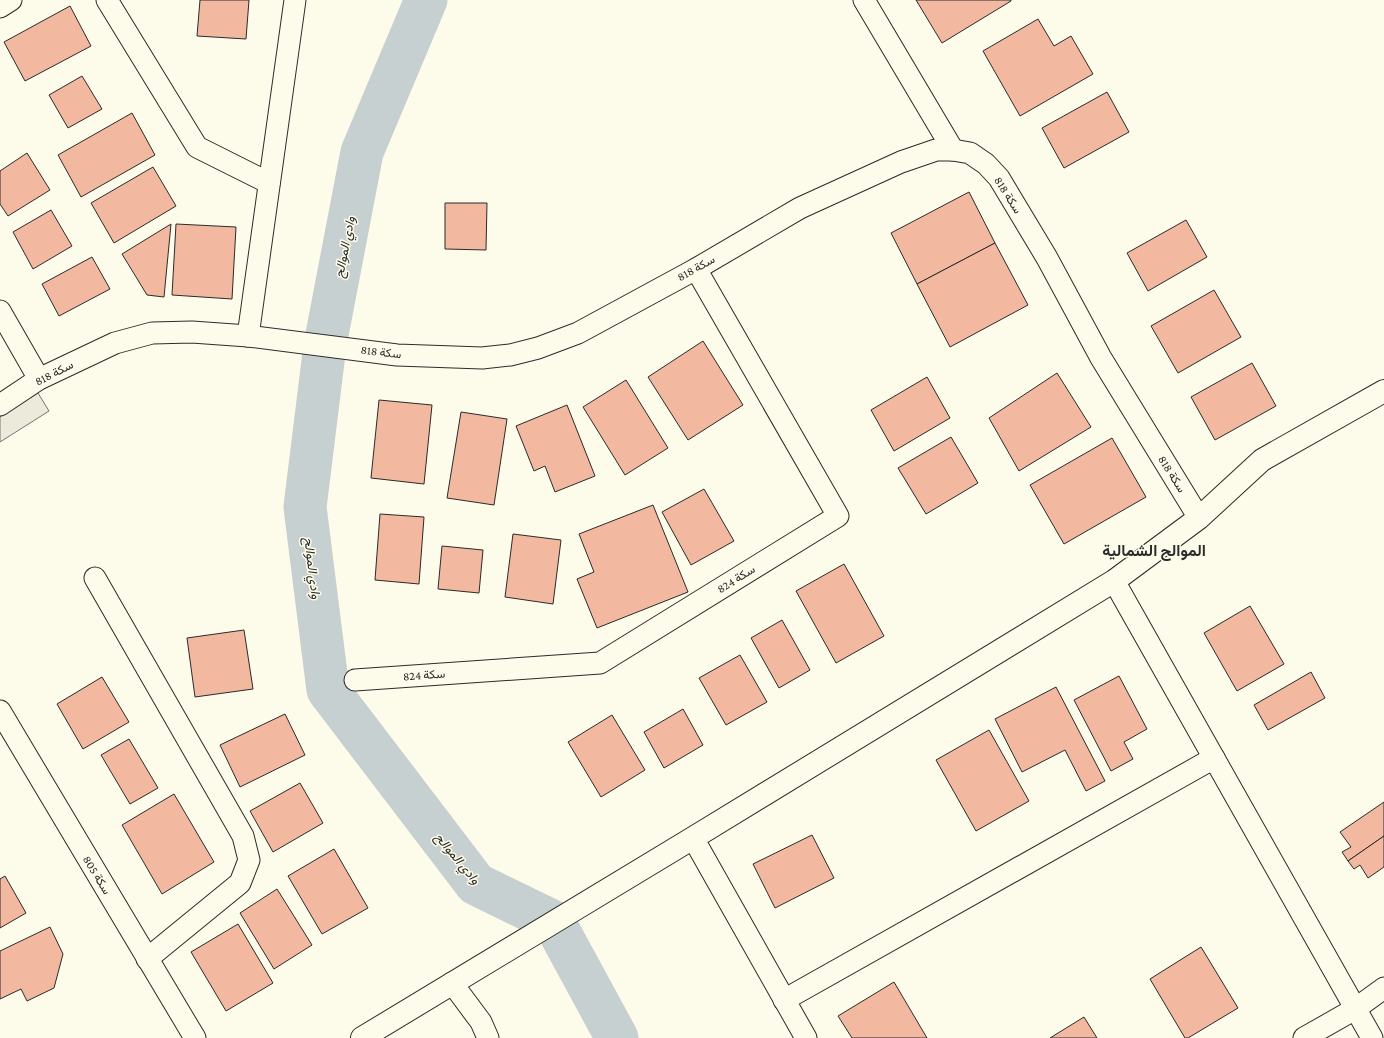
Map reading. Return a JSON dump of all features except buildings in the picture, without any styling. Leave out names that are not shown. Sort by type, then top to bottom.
[{"type":"street","points":[[0,7],[11,0]]},
{"type":"street","points":[[107,0],[197,148],[269,183]]},
{"type":"street","points":[[248,336],[295,0]]},
{"type":"street","points":[[864,0],[953,150]]},
{"type":"street","name":"سكة 818","points":[[0,405],[39,379],[115,343],[152,333],[192,332],[248,336],[397,355],[482,358],[510,355],[538,348],[578,333],[696,269],[800,208],[901,162],[936,150],[953,150],[970,153],[986,164],[1000,178],[1047,258],[1101,358],[1199,518]]},
{"type":"street","name":"سكة 824","points":[[355,680],[600,663],[838,516],[696,269]]},
{"type":"street","points":[[0,311],[39,379]]},
{"type":"street","points":[[362,1038],[1114,581],[1199,518],[1262,460],[1384,391]]},
{"type":"street","points":[[95,578],[243,836],[249,860],[240,882],[148,959]]},
{"type":"street","points":[[1114,581],[1372,1038]]},
{"type":"street","name":"سكة 805","points":[[2,718],[195,1038]]},
{"type":"street","points":[[784,1000],[1214,758]]},
{"type":"street","points":[[693,838],[806,1038]]},
{"type":"street","points":[[452,983],[481,1022],[488,1038]]},
{"type":"street","points":[[1304,1038],[1355,1009],[1384,988]]},
{"type":"shaded area","points":[[38,393],[49,411],[0,442],[0,417]]},
{"type":"waterway","name":"وادي الموالح","points":[[426,0],[362,152],[325,345],[305,507],[328,690],[476,884],[554,922],[617,1038]]},
{"type":"district","name":"الموالح الشمالية","points":[[1154,550]]}]
